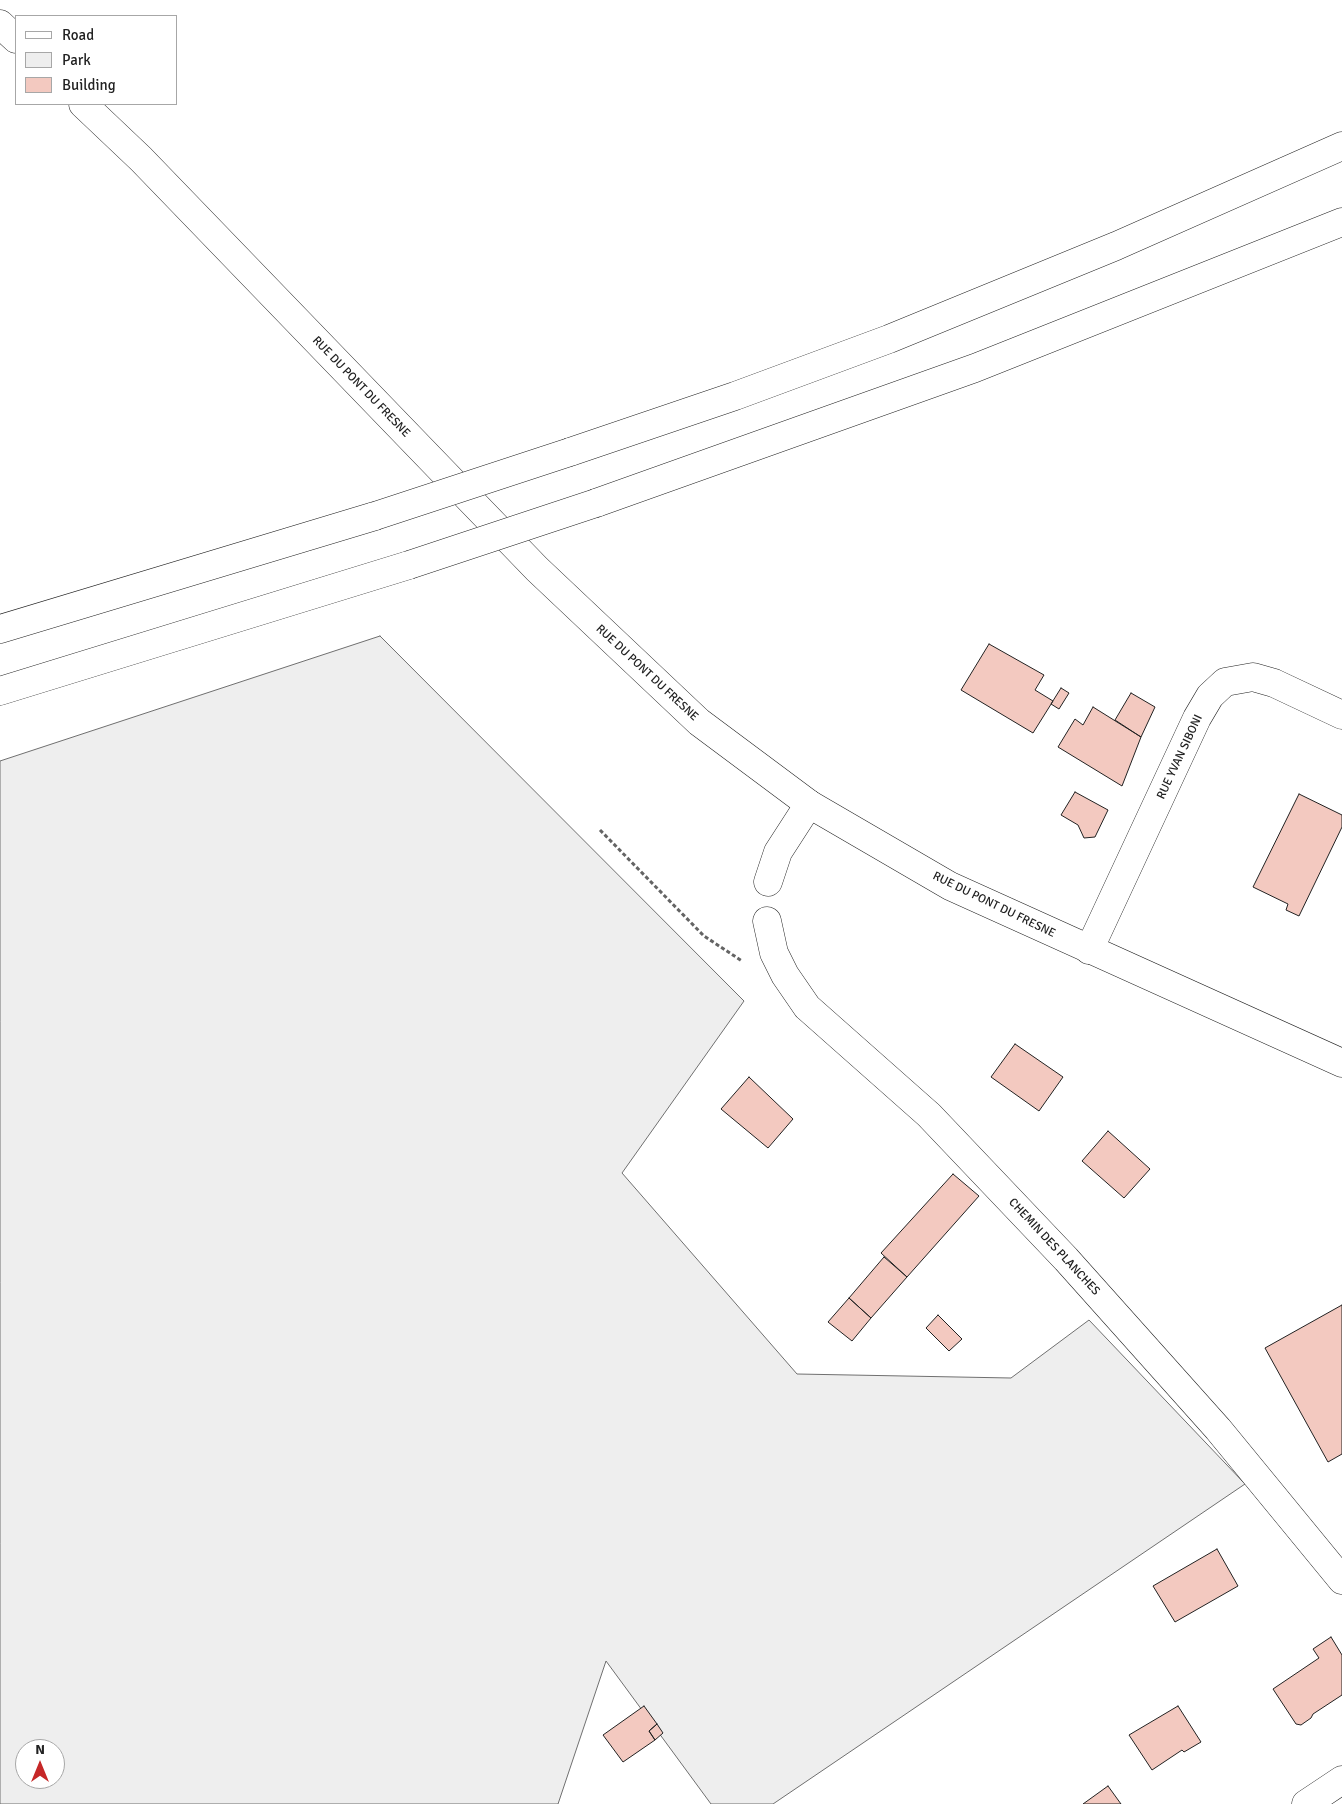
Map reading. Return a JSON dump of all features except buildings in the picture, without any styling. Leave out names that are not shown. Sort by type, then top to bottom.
[{"type":"main road","points":[[0,24],[15,39]]},
{"type":"main road","name":"RUE DU PONT DU FRESNE","points":[[84,105],[148,166],[538,569],[700,722],[809,804],[950,886],[1342,1063]]},
{"type":"main road","points":[[0,629],[375,516],[735,396],[889,339],[1116,246],[1342,146]]},
{"type":"main road","points":[[0,692],[409,565],[596,503],[975,368],[1342,222]]},
{"type":"main road","name":"RUE YVAN SIBONI","points":[[1089,950],[1197,718],[1210,696],[1225,682],[1253,677],[1274,683],[1342,715]]},
{"type":"main road","points":[[768,882],[778,852],[809,804]]},
{"type":"main road","name":"CHEMIN DES PLANCHES","points":[[767,921],[774,953],[785,975],[807,1007],[928,1115],[1066,1259],[1218,1429],[1342,1580]]},
{"type":"main road","points":[[1306,1804],[1342,1780]]},
{"type":"path","points":[[600,830],[704,936],[747,964]]},
{"type":"green space","points":[[380,636],[744,1001],[622,1173],[797,1374],[1011,1378],[1089,1320],[1245,1484],[773,1804],[711,1804],[606,1661],[558,1804],[0,1804],[0,761]]}]
